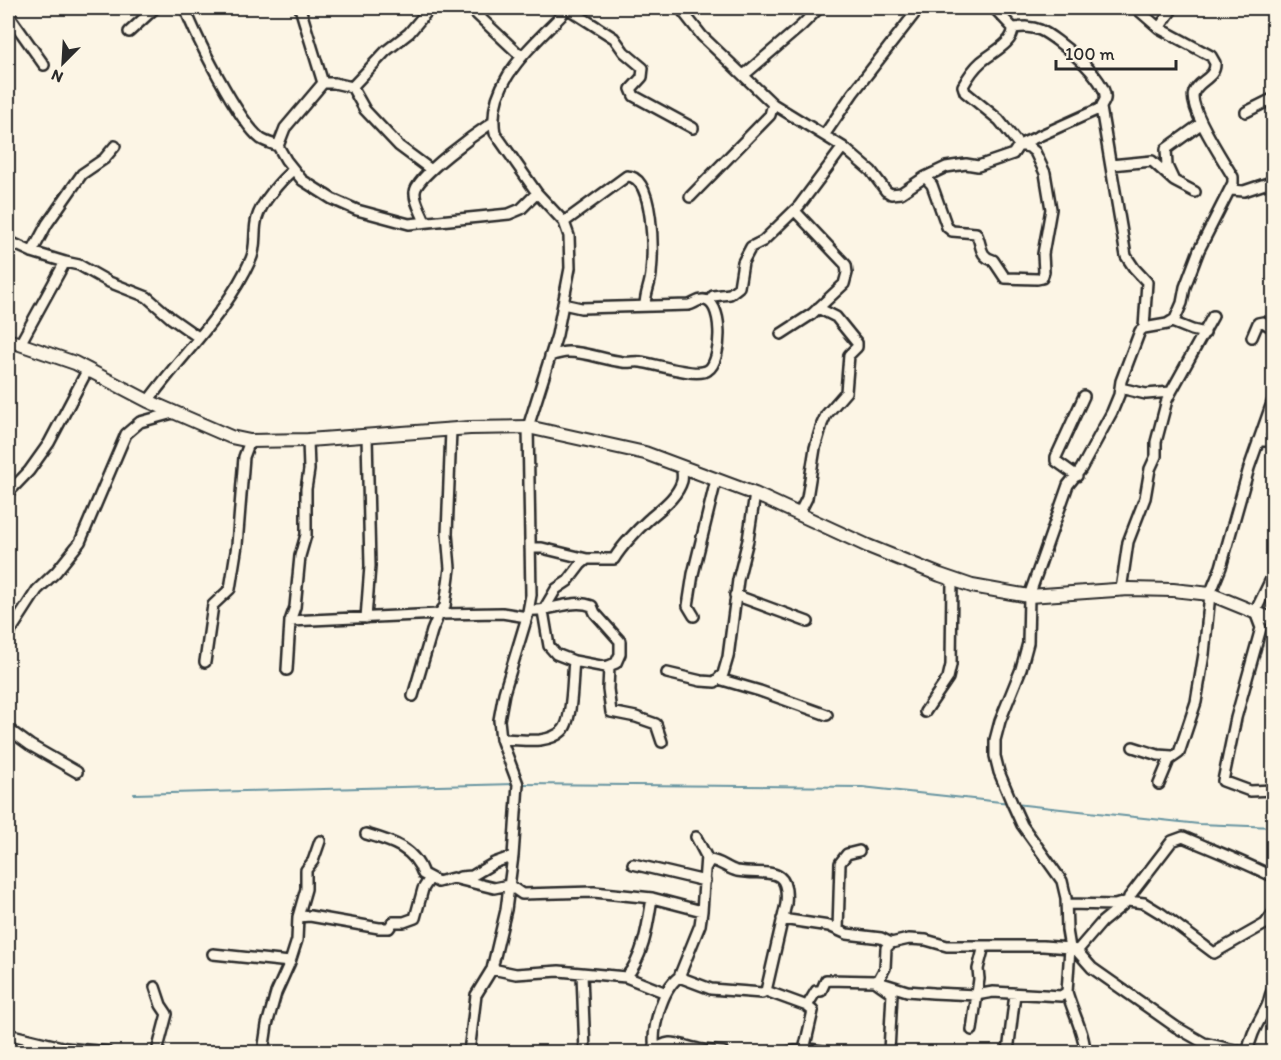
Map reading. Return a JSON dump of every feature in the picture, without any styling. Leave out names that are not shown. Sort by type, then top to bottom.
[{"type":"street","points":[[129,32],[155,8]]},
{"type":"street","points":[[185,8],[192,26],[244,120],[262,140],[278,146],[302,180],[332,199],[357,210],[409,224],[509,214],[521,209],[537,193]]},
{"type":"street","points":[[312,8],[302,11],[323,83]]},
{"type":"street","points":[[352,87],[386,51],[409,33],[430,8]]},
{"type":"street","points":[[470,8],[522,57]]},
{"type":"street","points":[[469,1053],[476,995],[492,969],[506,910],[513,856],[518,784],[501,739],[499,720],[500,708],[528,614],[531,595],[528,427],[557,335],[570,268],[569,236],[564,222],[537,193],[495,134],[493,122],[496,99],[522,57],[566,8],[614,38],[624,52],[643,68],[642,76],[631,89],[634,96],[693,128]]},
{"type":"street","points":[[680,8],[702,36],[773,104],[843,147],[871,171],[886,191],[891,194],[902,193],[925,177],[946,167],[966,164],[978,166],[1013,154],[1019,144],[1101,108]]},
{"type":"street","points":[[744,75],[819,8]]},
{"type":"street","points":[[825,134],[853,93],[919,8]]},
{"type":"street","points":[[925,177],[932,185],[949,229],[976,233],[983,255],[986,259],[993,260],[1005,278],[1041,278],[1044,272],[1043,254],[1051,209],[1045,174],[1035,152],[1019,144],[999,120],[965,92],[963,86],[970,73],[1004,45],[1013,33],[1013,28],[994,8]]},
{"type":"street","points":[[1136,8],[1159,28],[1210,56],[1215,63],[1213,73],[1195,89],[1193,101],[1202,123],[1233,177],[1231,190],[1199,250],[1185,287],[1182,303],[1172,322]]},
{"type":"street","points":[[1159,28],[1173,8]]},
{"type":"street","points":[[8,14],[44,65]]},
{"type":"street","points":[[1013,28],[1029,26],[1052,36],[1100,83],[1105,100],[1101,108],[1126,256],[1147,282],[1144,328]]},
{"type":"street","points":[[278,146],[285,128],[323,83],[334,82],[352,87],[365,110],[399,146],[430,169]]},
{"type":"street","points":[[1246,112],[1274,98]]},
{"type":"street","points":[[690,197],[770,115],[773,104]]},
{"type":"street","points":[[425,222],[414,194],[415,187],[430,169],[493,122]]},
{"type":"street","points":[[1174,181],[1167,166],[1166,149],[1202,123]]},
{"type":"street","points":[[32,252],[46,224],[82,174],[104,159],[115,146]]},
{"type":"street","points":[[710,302],[713,296],[730,294],[739,287],[743,262],[751,247],[763,241],[795,211],[843,147]]},
{"type":"street","points":[[1110,165],[1152,161],[1174,181],[1195,192]]},
{"type":"street","points":[[148,401],[228,302],[253,256],[256,219],[282,178],[293,170]]},
{"type":"street","points":[[564,222],[627,176],[633,176],[639,180],[651,213],[651,276],[645,294],[645,306]]},
{"type":"street","points":[[1231,190],[1244,191],[1274,181]]},
{"type":"street","points":[[781,334],[818,308],[844,284],[847,273],[846,265],[795,211]]},
{"type":"street","points":[[8,241],[32,252],[79,265],[109,282],[147,297],[198,337]]},
{"type":"street","points":[[20,345],[65,262]]},
{"type":"street","points":[[550,356],[566,351],[624,363],[640,362],[686,372],[706,372],[711,369],[717,357],[719,334],[715,306],[702,299],[689,305],[581,308],[563,304]]},
{"type":"street","points":[[799,514],[807,498],[815,448],[822,424],[826,415],[846,392],[849,356],[857,347],[857,343],[836,317],[818,308]]},
{"type":"street","points":[[1121,590],[1128,542],[1145,498],[1167,400],[1213,316]]},
{"type":"street","points":[[1085,1053],[1085,1040],[1078,1027],[1067,992],[1074,950],[1062,881],[1022,825],[999,772],[995,756],[995,740],[1028,643],[1029,596],[1068,485],[1077,476],[1098,440],[1119,395],[1124,371],[1140,331],[1144,328],[1172,322],[1205,333]]},
{"type":"street","points":[[1252,338],[1258,323],[1263,322],[1274,328]]},
{"type":"street","points":[[8,340],[75,363],[173,413],[231,437],[250,441],[308,440],[528,427],[645,453],[755,494],[868,546],[972,586],[1029,596],[1121,590],[1173,590],[1210,594],[1274,620]]},
{"type":"street","points":[[8,493],[29,471],[49,443],[88,369]]},
{"type":"street","points":[[1120,388],[1146,394],[1171,392]]},
{"type":"street","points":[[1077,476],[1056,461],[1056,457],[1084,396]]},
{"type":"street","points":[[1133,747],[1172,756],[1179,753],[1196,702],[1210,594],[1221,567],[1258,441],[1274,397]]},
{"type":"street","points":[[8,635],[37,590],[56,572],[80,542],[126,434],[140,422],[173,413]]},
{"type":"street","points":[[413,696],[432,631],[445,606],[450,568],[447,534],[451,430]]},
{"type":"street","points":[[366,618],[370,566],[368,436]]},
{"type":"street","points":[[286,670],[290,621],[295,607],[300,556],[306,535],[308,440]]},
{"type":"street","points":[[205,662],[213,604],[230,589],[237,545],[244,457],[250,441]]},
{"type":"street","points":[[1258,441],[1274,441]]},
{"type":"street","points":[[530,548],[542,548],[587,559],[614,559],[635,532],[656,515],[676,494],[682,481],[682,467]]},
{"type":"street","points":[[694,616],[688,606],[693,574],[716,480]]},
{"type":"street","points":[[667,673],[715,682],[723,674],[728,657],[735,595],[748,540],[755,494]]},
{"type":"street","points":[[290,621],[439,614],[528,614],[543,611],[549,608],[574,604],[592,606],[595,613],[620,641],[620,654],[616,663],[609,667],[574,662],[555,654],[549,646],[543,611],[556,589],[568,581],[587,559]]},
{"type":"street","points":[[1274,573],[1255,612],[1261,628],[1236,718],[1223,781],[1250,791],[1274,790]]},
{"type":"street","points":[[925,712],[948,678],[951,664],[952,580]]},
{"type":"street","points":[[735,595],[808,622]]},
{"type":"street","points":[[501,739],[540,740],[562,731],[566,726],[569,711],[574,662]]},
{"type":"street","points":[[609,667],[608,689],[611,712],[656,724],[662,742]]},
{"type":"street","points":[[719,679],[827,715]]},
{"type":"street","points":[[8,729],[30,745],[77,772]]},
{"type":"street","points":[[1159,784],[1172,756]]},
{"type":"street","points":[[366,834],[397,844],[411,852],[419,862],[423,874],[438,882],[453,878],[494,888],[509,885],[522,894],[594,892],[652,898],[702,911]]},
{"type":"street","points":[[696,837],[706,856],[700,926],[678,977],[666,993],[656,1022],[654,1051],[672,1042],[702,1051],[723,1053]]},
{"type":"street","points":[[1074,950],[1102,922],[1127,902],[1172,841],[1183,837],[1247,863],[1274,877]]},
{"type":"street","points":[[263,1053],[267,1025],[276,993],[297,940],[298,917],[306,889],[306,870],[313,861],[320,841]]},
{"type":"street","points":[[838,930],[840,863],[847,854],[859,851]]},
{"type":"street","points":[[458,879],[461,876],[472,876],[494,863],[513,856]]},
{"type":"street","points":[[706,867],[710,860],[716,861],[736,870],[781,876],[785,881],[787,891],[766,991]]},
{"type":"street","points":[[633,864],[705,881]]},
{"type":"street","points":[[298,917],[310,916],[389,928],[393,922],[404,922],[415,918],[423,889],[430,878]]},
{"type":"street","points":[[626,976],[637,959],[647,928],[652,898]]},
{"type":"street","points":[[1066,903],[1115,905],[1127,902],[1144,903],[1214,953],[1269,925],[1274,912]]},
{"type":"street","points":[[782,919],[829,926],[847,934],[881,938],[891,943],[909,939],[926,939],[947,946],[1043,946],[1074,950],[1092,968],[1176,1027],[1204,1043],[1244,1053]]},
{"type":"street","points":[[875,981],[879,979],[885,968],[885,953],[891,943]]},
{"type":"street","points":[[972,1030],[979,979],[978,969],[984,946]]},
{"type":"street","points":[[213,954],[290,962]]},
{"type":"street","points":[[492,969],[516,974],[549,971],[626,976],[633,981],[644,983],[666,993]]},
{"type":"street","points":[[582,974],[585,1053]]},
{"type":"street","points":[[678,977],[711,988],[762,993],[766,991],[807,1006],[813,1011],[804,1050]]},
{"type":"street","points":[[807,1006],[816,991],[821,991],[826,980],[875,981],[907,991],[1061,996],[1067,992]]},
{"type":"street","points":[[875,981],[892,993],[889,1053]]},
{"type":"street","points":[[155,987],[161,1005],[167,1014],[157,1053]]},
{"type":"street","points":[[1248,1053],[1249,1039],[1274,988]]},
{"type":"street","points":[[1008,1053],[1015,994]]},
{"type":"street","points":[[8,1038],[16,1036],[66,1048],[107,1053]]},
{"type":"street","points":[[788,1053],[809,1049],[829,1053]]},
{"type":"waterway","points":[[134,794],[515,784]]},
{"type":"waterway","points":[[521,784],[862,787],[1010,803]]},
{"type":"waterway","points":[[1015,804],[1199,824],[1274,827]]}]
